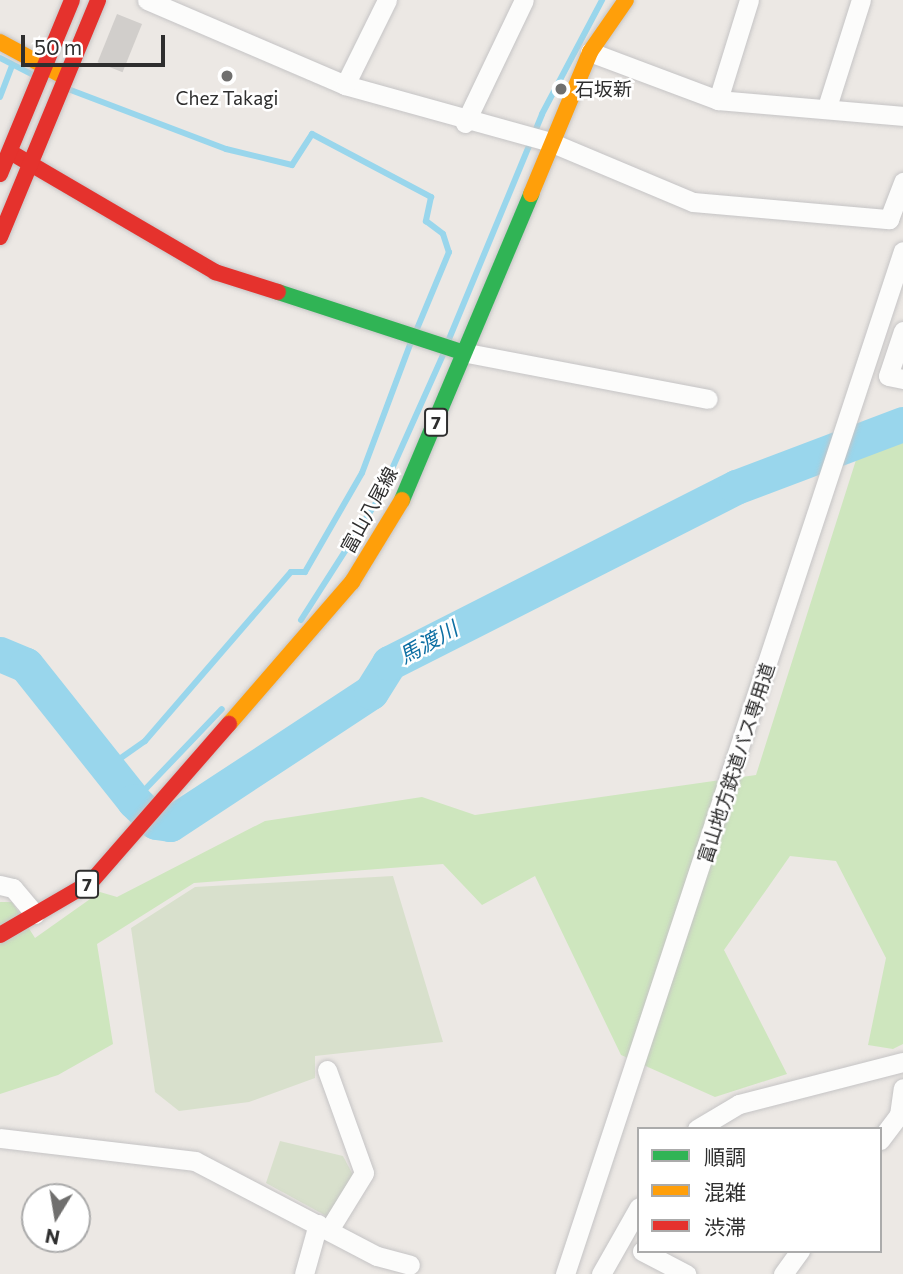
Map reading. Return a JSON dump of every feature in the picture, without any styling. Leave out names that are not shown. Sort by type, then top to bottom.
[{"type":"main road","points":[[0,174],[72,0]]},
{"type":"main road","points":[[0,237],[98,0]]},
{"type":"main road","name":"富山八尾線","points":[[0,935],[91,882],[352,582],[402,500],[590,52],[626,0]]},
{"type":"main road","points":[[0,41],[44,68],[66,77]]},
{"type":"main road","points":[[9,152],[215,272],[462,352]]},
{"type":"street","points":[[147,0],[345,85],[465,123],[550,142],[693,202],[889,219],[903,183]]},
{"type":"street","points":[[345,85],[387,0]]},
{"type":"street","points":[[465,123],[523,0]]},
{"type":"street","points":[[718,100],[749,0]]},
{"type":"street","points":[[827,107],[861,0]]},
{"type":"street","points":[[590,52],[718,100],[827,107],[903,116]]},
{"type":"street","name":"富山地方鉄道バス専用道","points":[[565,1274],[903,251]]},
{"type":"street","points":[[903,331],[888,376],[903,379]]},
{"type":"street","points":[[462,352],[708,399]]},
{"type":"street","points":[[0,886],[13,888],[35,914]]},
{"type":"street","points":[[700,1127],[739,1104],[903,1062]]},
{"type":"street","points":[[304,1274],[323,1227],[364,1173],[327,1070]]},
{"type":"street","points":[[882,1137],[899,1115],[903,1088]]},
{"type":"street","points":[[0,1138],[195,1161],[323,1227],[410,1265]]},
{"type":"street","points":[[601,1274],[618,1239],[637,1211]]},
{"type":"street","points":[[618,1239],[637,1248]]},
{"type":"street","points":[[646,1253],[686,1274]]},
{"type":"street","points":[[783,1274],[799,1253]]},
{"type":"green space","points":[[903,441],[903,1044],[893,1049],[868,1045],[886,958],[836,861],[790,856],[724,950],[787,1074],[715,1097],[621,1055],[535,876],[482,905],[443,864],[194,883],[97,944],[113,1044],[58,1075],[0,1094],[0,902],[12,902],[35,938],[100,892],[117,897],[265,821],[422,797],[475,815],[756,775],[856,460]]},
{"type":"green space","points":[[393,876],[443,1042],[315,1056],[315,1078],[249,1102],[179,1111],[155,1092],[131,928],[195,887]]},
{"type":"green space","points":[[280,1141],[343,1156],[353,1175],[330,1218],[266,1183]]},
{"type":"building","points":[[117,14],[142,24],[123,72],[98,62]]},
{"type":"waterway","points":[[449,339],[542,114],[602,0]]},
{"type":"waterway","points":[[0,58],[32,74]]},
{"type":"waterway","points":[[0,97],[12,66]]},
{"type":"waterway","points":[[68,89],[226,149],[292,165],[312,134],[431,197],[426,221],[443,234],[449,252],[417,329]]},
{"type":"waterway","points":[[108,767],[145,741],[291,572],[305,572],[362,473],[411,342]]},
{"type":"waterway","points":[[301,620],[379,498],[444,353]]},
{"type":"waterway","name":"馬渡川","points":[[0,654],[26,665],[134,801],[156,822],[170,824],[371,692],[389,663],[736,487],[903,424]]},
{"type":"waterway","points":[[134,801],[222,709]]},
{"type":"traffic: fast","points":[[402,500],[531,194]]},
{"type":"traffic: fast","points":[[278,292],[462,352]]},
{"type":"traffic: slow","points":[[531,194],[590,52],[626,0]]},
{"type":"traffic: slow","points":[[0,42],[63,76]]},
{"type":"traffic: slow","points":[[229,724],[352,582],[402,500]]},
{"type":"traffic: jam","points":[[0,174],[72,0]]},
{"type":"traffic: jam","points":[[0,237],[98,0]]},
{"type":"traffic: jam","points":[[10,152],[215,272],[278,292]]},
{"type":"traffic: jam","points":[[0,935],[91,882],[229,724]]},
{"type":"place","name":"Chez Takagi","points":[[227,76]]},
{"type":"place","name":"石坂新","points":[[561,89]]}]
